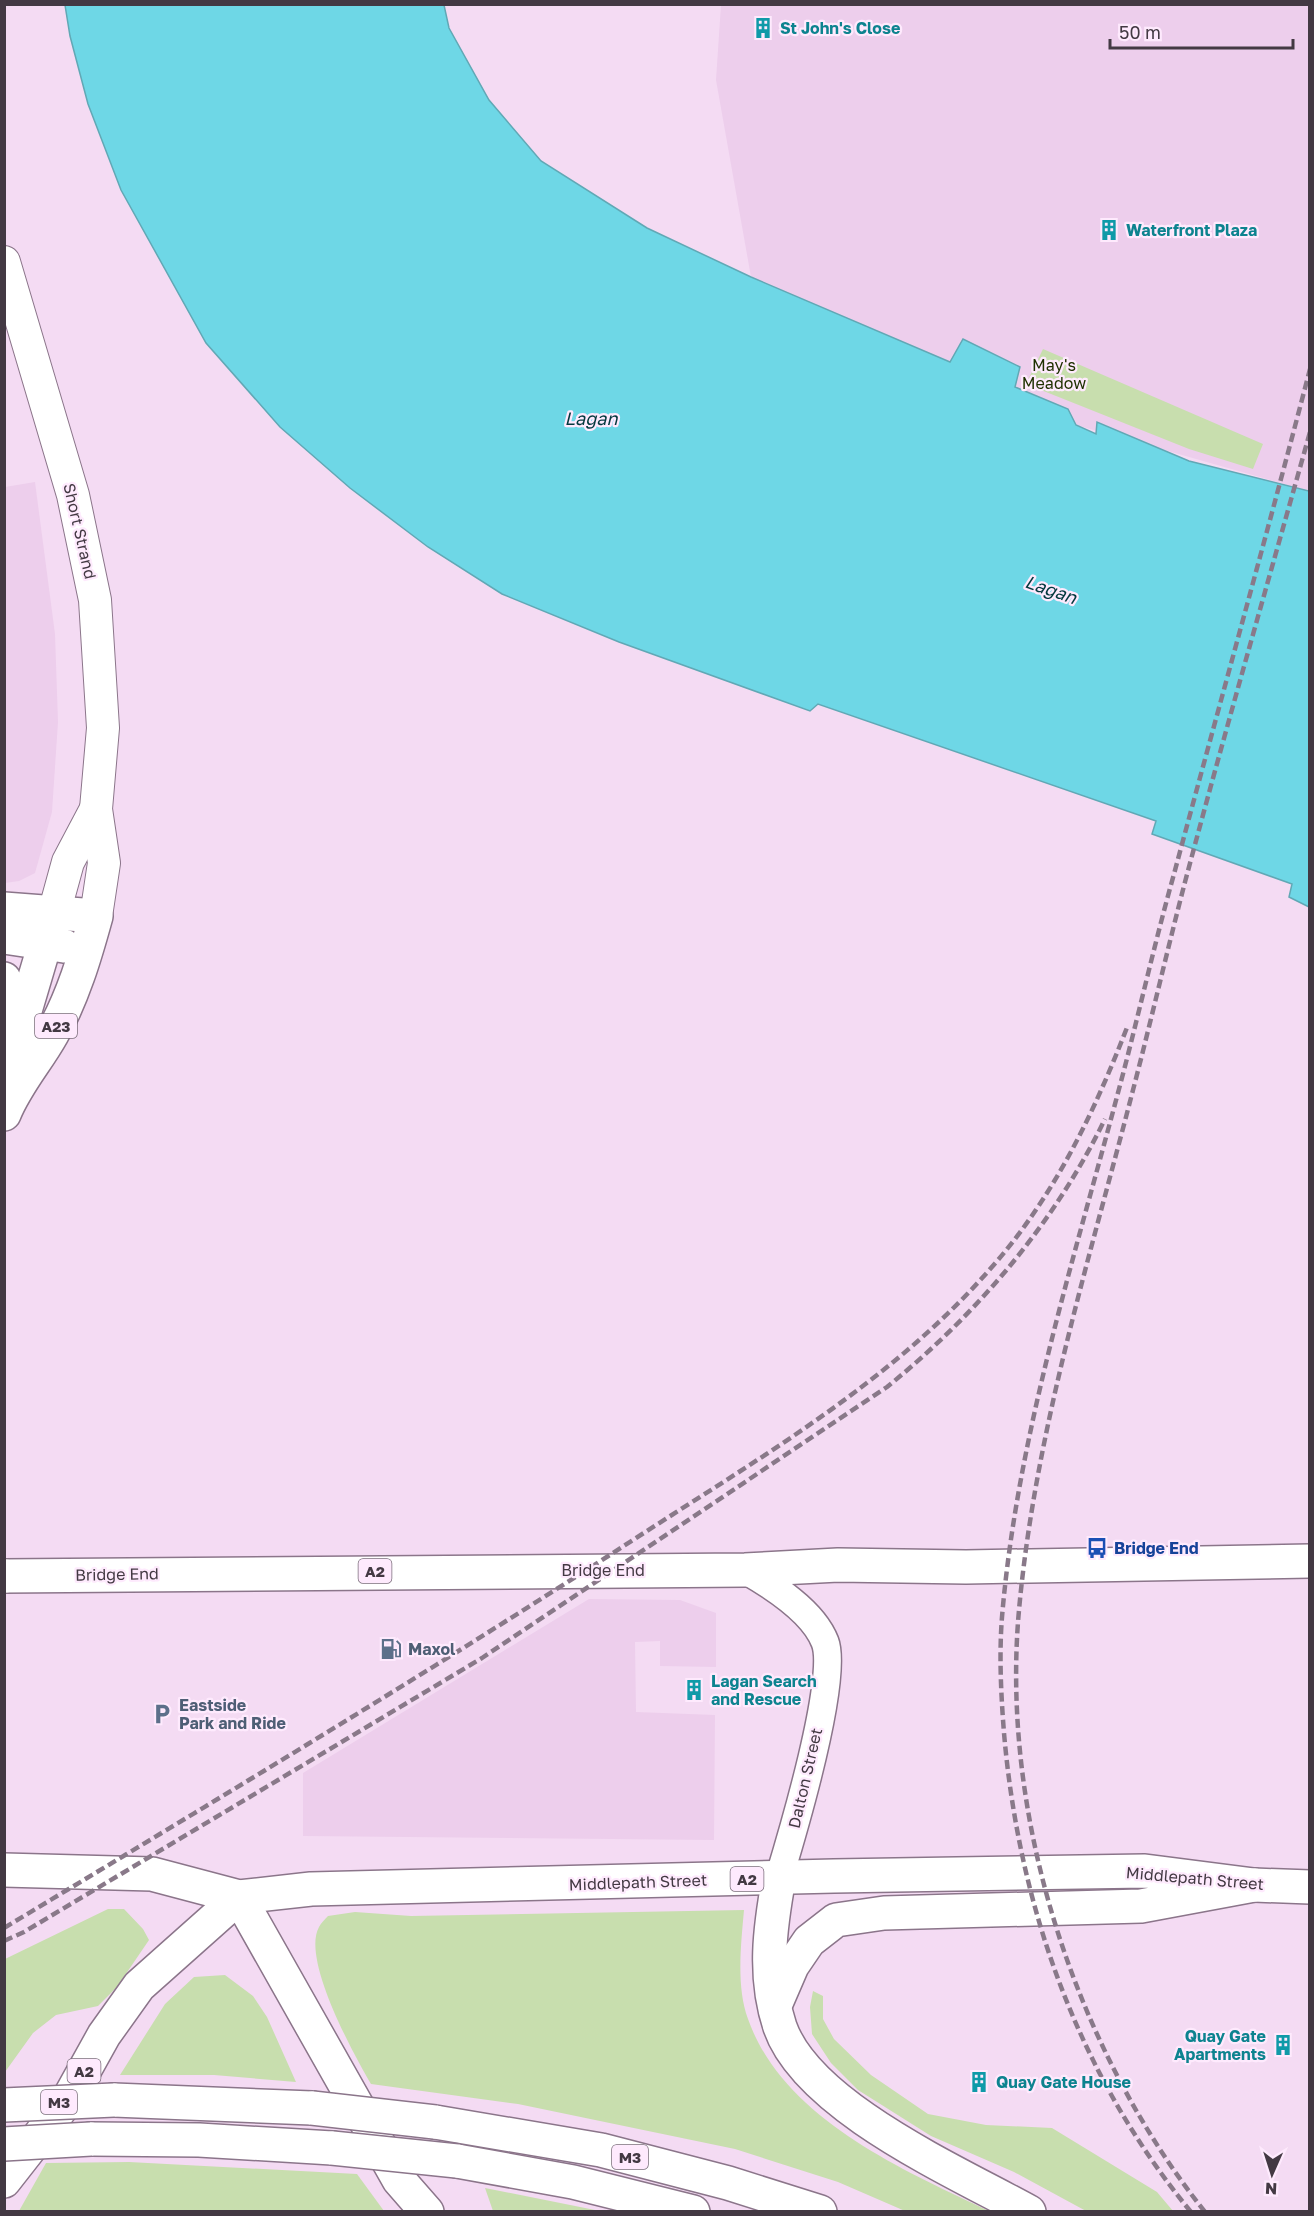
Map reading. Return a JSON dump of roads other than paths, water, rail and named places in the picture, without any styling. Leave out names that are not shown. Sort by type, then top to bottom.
[{"type":"main road","name":"Short Strand","points":[[4,262],[73,495],[95,600],[103,728],[96,809],[104,863],[96,916],[70,996],[52,1034],[8,1105]]},
{"type":"main road","name":"Short Strand","points":[[8,1105],[22,1020],[68,862],[96,809]]},
{"type":"main road","points":[[4,909],[96,916]]},
{"type":"main road","points":[[4,937],[87,948]]},
{"type":"main road","name":"A23","points":[[4,979],[22,1020]]},
{"type":"main road","name":"Bridge End","points":[[5,1576],[746,1569],[846,1564],[966,1567],[1310,1561]]},
{"type":"main road","name":"Middlepath Street","points":[[4,1870],[152,1874],[239,1898],[311,1889],[1145,1871],[1254,1885],[1310,1887]]},
{"type":"main road","points":[[779,1878],[768,1942],[780,2027],[797,2056],[840,2103],[889,2135],[1029,2211]]},
{"type":"main road","points":[[776,2003],[792,1966],[809,1941],[836,1920],[884,1913],[1141,1906],[1254,1885]]},
{"type":"main road","points":[[239,1898],[399,2180],[427,2211]]},
{"type":"main road","name":"A2","points":[[4,2181],[69,2098],[104,2035],[139,1986],[239,1898]]},
{"type":"main road","name":"M3","points":[[4,2105],[114,2100],[312,2108],[435,2122],[601,2150],[728,2183],[820,2211]]},
{"type":"main road","name":"M3","points":[[4,2144],[91,2139],[199,2139],[332,2148],[457,2161],[573,2182],[693,2211]]},
{"type":"street","name":"Dalton Street","points":[[746,1569],[780,1590],[807,1617],[825,1641],[828,1659],[812,1754],[779,1878]]},
{"type":"water","name":"Lagan","points":[[65,5],[444,5],[449,28],[489,100],[541,161],[647,228],[751,277],[950,362],[963,339],[1020,367],[1015,387],[1068,409],[1076,425],[1096,434],[1097,422],[1189,461],[1309,491],[1309,907],[1289,897],[1292,884],[1152,834],[1156,821],[818,704],[810,711],[619,642],[502,594],[428,547],[350,488],[280,427],[206,343],[121,190],[88,104],[70,36]]},
{"type":"railway","points":[[1191,2212],[1151,2160],[1117,2104],[1087,2047],[1061,1987],[1040,1926],[1024,1863],[1012,1798],[1004,1733],[1002,1617],[1009,1550],[1020,1483],[1049,1351],[1310,369]]},
{"type":"railway","points":[[1205,2212],[1159,2148],[1119,2079],[1084,2005],[1056,1928],[1035,1849],[1022,1769],[1016,1689],[1019,1610],[1037,1478],[1050,1413],[1082,1283],[1185,882],[1310,432]]},
{"type":"railway","points":[[4,1928],[241,1785],[555,1590],[776,1448],[867,1383],[952,1309],[1014,1241],[1070,1153],[1101,1090],[1128,1025]]},
{"type":"railway","points":[[4,1941],[24,1932],[482,1658],[887,1387],[952,1329],[1011,1265],[1062,1195],[1105,1119]]},
{"type":"place","name":"St John's Close","points":[[763,28]]},
{"type":"place","name":"Waterfront Plaza","points":[[1109,230]]},
{"type":"place","name":"Bridge End","points":[[1097,1548]]},
{"type":"place","name":"Maxol","points":[[391,1649]]},
{"type":"place","name":"Lagan Search and Rescue","points":[[694,1690]]},
{"type":"place","name":"Eastside Park and Ride","points":[[162,1714]]},
{"type":"place","name":"Quay Gate Apartments","points":[[1283,2045]]},
{"type":"place","name":"Quay Gate House","points":[[979,2082]]},
{"type":"park label","name":"May's Meadow","points":[[1054,374]]}]
